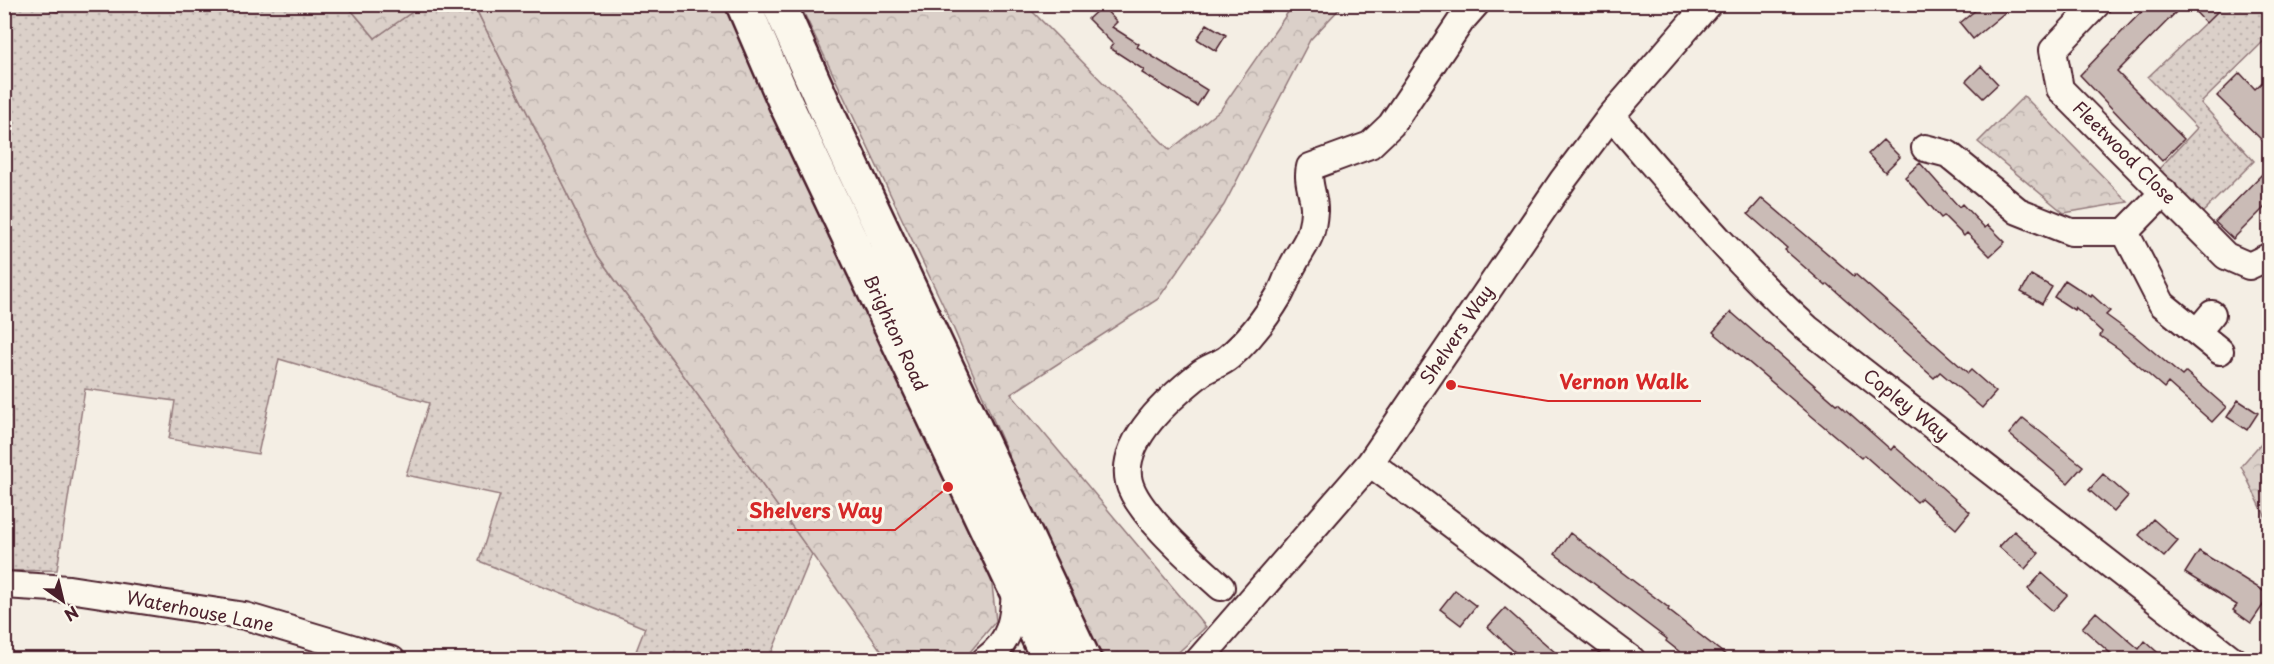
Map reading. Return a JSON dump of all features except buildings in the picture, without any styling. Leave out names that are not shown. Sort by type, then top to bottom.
[{"type":"highway","name":"Brighton Road","points":[[743,4],[786,104],[1049,660]]},
{"type":"highway","name":"Brighton Road","points":[[779,4],[831,121],[1084,660]]},
{"type":"street","points":[[1221,587],[1166,536],[1129,483],[1129,463],[1136,439],[1153,418],[1202,372],[1228,358],[1257,326],[1280,293],[1293,265],[1312,236],[1314,208],[1308,174],[1310,167],[1370,145],[1391,125],[1461,21],[1476,4]]},
{"type":"street","name":"Shelvers Way","points":[[1199,660],[1370,463],[1563,180],[1611,116],[1708,4]]},
{"type":"street","name":"Fleetwood Close","points":[[2097,4],[2053,50],[2060,89],[2226,256],[2249,266],[2270,256]]},
{"type":"street","name":"Copley Way","points":[[1611,116],[1743,266],[1807,328],[2233,660]]},
{"type":"street","points":[[1925,148],[1948,153],[2018,211],[2072,232],[2125,232],[2164,192]]},
{"type":"street","points":[[2125,232],[2162,304],[2204,323],[2220,351]]},
{"type":"street","points":[[1370,463],[1632,660]]},
{"type":"street","name":"Waterhouse Lane","points":[[4,585],[69,589],[246,616],[392,660]]},
{"type":"street","points":[[985,660],[1002,645],[1008,636],[1013,616],[1015,588]]},
{"type":"green space","points":[[65,4],[347,5],[375,38],[422,5],[474,5],[598,256],[812,554],[769,659],[633,659],[645,628],[479,561],[500,495],[406,475],[429,403],[279,359],[258,454],[169,439],[175,401],[85,389],[57,570],[5,571],[4,5],[40,5],[57,12]]},
{"type":"green space","points":[[347,5],[422,5],[375,38]]},
{"type":"green space","points":[[474,5],[728,5],[860,298],[991,576],[996,621],[964,659],[887,659],[598,256]]},
{"type":"green space","points":[[800,5],[1026,5],[1170,150],[1221,109],[1293,5],[1343,5],[1310,40],[1224,205],[1158,299],[1011,394],[1206,627],[1171,659],[1107,659],[1099,650],[1045,539],[946,311]]},
{"type":"green space","points":[[2224,5],[2269,5],[2269,36],[2201,103],[2254,161],[2202,213],[2158,170],[2197,128],[2148,77]]},
{"type":"green space","points":[[2024,96],[2128,202],[2064,213],[1978,142]]},
{"type":"green space","points":[[2269,434],[2269,524],[2241,466]]},
{"type":"place","name":"Vernon Walk","points":[[1451,385]]},
{"type":"place","name":"Shelvers Way","points":[[948,487]]}]
